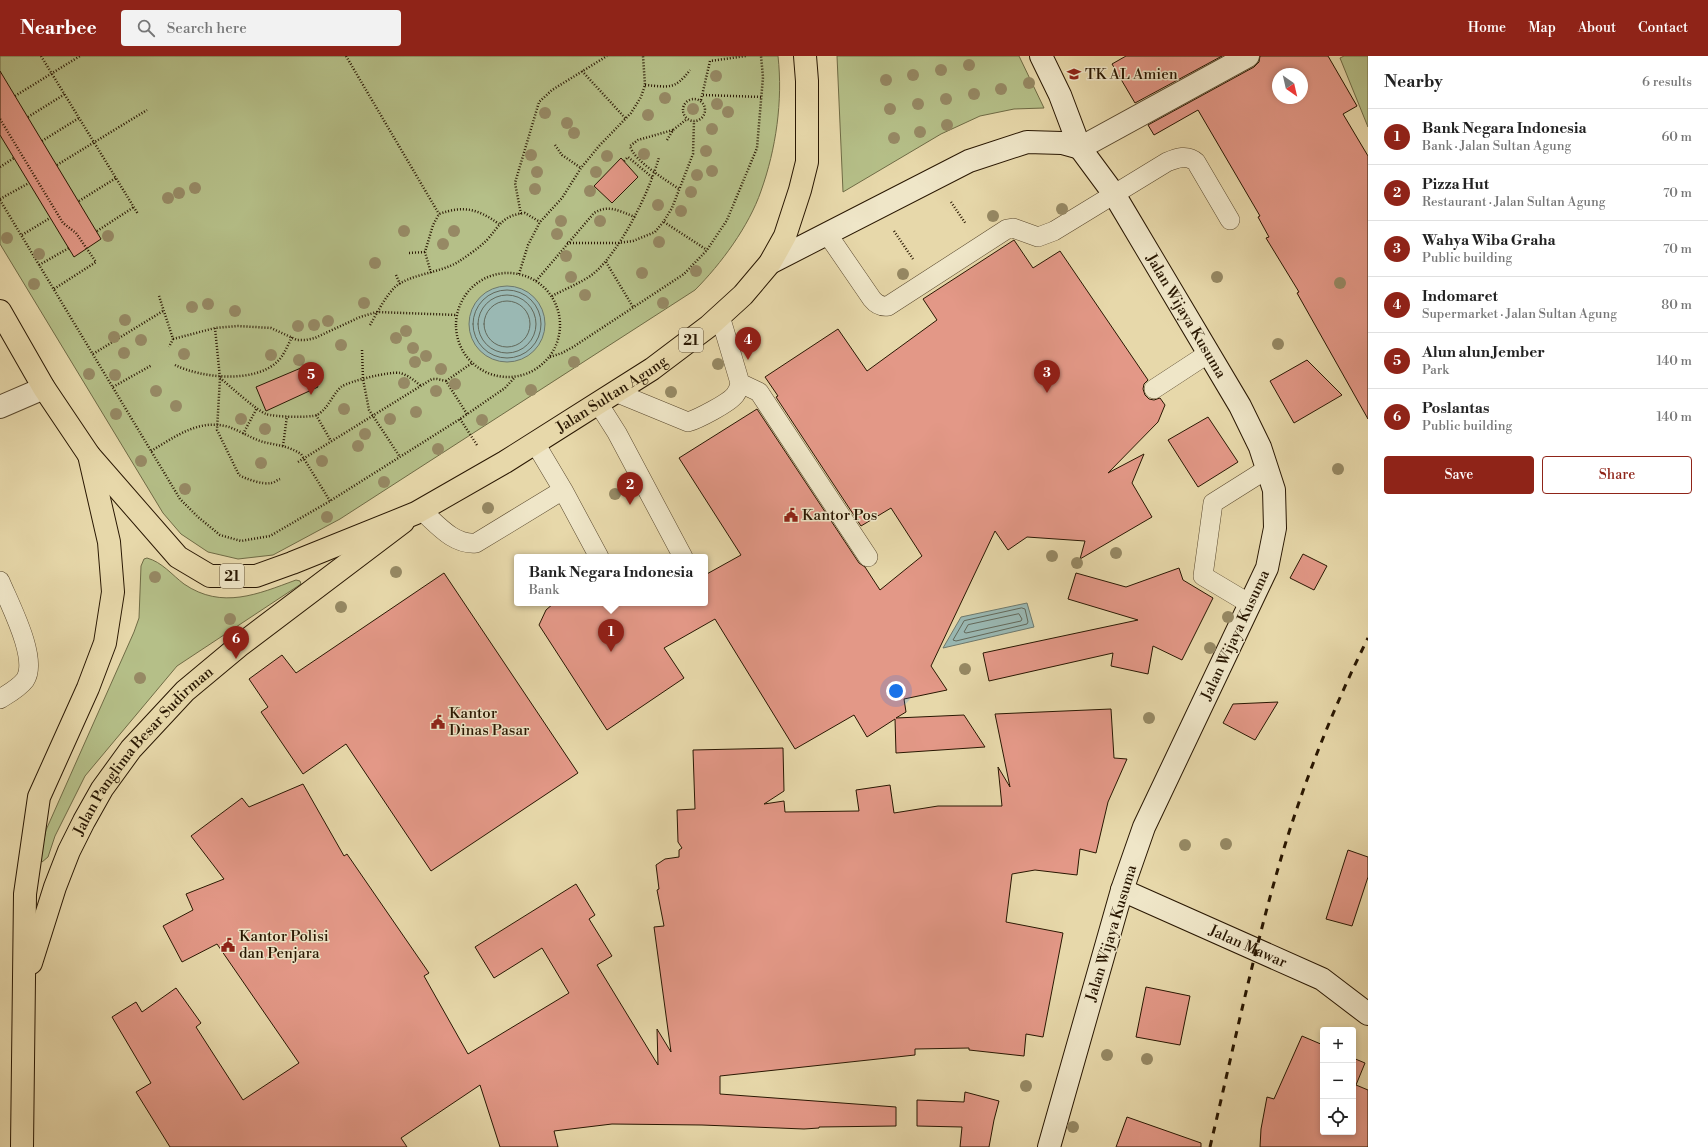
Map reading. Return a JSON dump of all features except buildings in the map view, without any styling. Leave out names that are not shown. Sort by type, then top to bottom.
[{"type":"main road","name":"Jalan Sultan Agung","points":[[418,511],[535,443],[652,369],[720,316],[744,295],[770,263],[785,236],[797,204],[807,162],[807,81],[805,56]]},
{"type":"main road","name":"21","points":[[0,311],[44,388],[89,455],[178,557],[210,576],[256,576],[292,563],[418,511]]},
{"type":"main road","name":"Jalan Panglima Besar Sudirman","points":[[22,1147],[25,894],[39,797],[88,688],[105,643],[113,592],[109,542],[89,455]]},
{"type":"main road","name":"Jalan Panglima Besar Sudirman","points":[[23,986],[69,851],[102,789],[131,750],[185,691],[239,646],[418,511]]},
{"type":"street","name":"Jalan Wijaya Kusuma","points":[[1041,56],[1060,95],[1080,148],[1114,194],[1240,406],[1260,447],[1274,490],[1275,528],[1267,568],[1144,827],[1122,890],[1049,1147]]},
{"type":"street","points":[[770,263],[828,235],[970,161],[1027,142],[1062,143],[1080,148],[1248,56]]},
{"type":"street","points":[[0,407],[44,388]]},
{"type":"street","name":"Jalan Mawar","points":[[1122,890],[1322,979],[1368,1014]]},
{"type":"lane","points":[[828,235],[872,299],[878,305],[888,306],[1007,229],[1013,228],[1038,237],[1054,231],[1167,162],[1183,157],[1192,159],[1196,162],[1230,220]]},
{"type":"lane","points":[[607,397],[688,422],[697,420],[734,397],[738,391],[740,383],[720,316]]},
{"type":"lane","points":[[1154,389],[1209,353]]},
{"type":"lane","points":[[740,383],[759,392],[868,557]]},
{"type":"lane","points":[[607,397],[617,433],[681,554]]},
{"type":"lane","points":[[535,443],[563,490],[597,554]]},
{"type":"lane","points":[[1250,604],[1203,576],[1213,503],[1267,470]]},
{"type":"lane","points":[[418,511],[453,539],[467,544],[476,543],[563,490]]},
{"type":"lane","points":[[0,580],[28,649],[30,666],[25,680],[17,688],[0,700]]},
{"type":"path","points":[[41,56],[138,214]]},
{"type":"path","points":[[15,96],[80,56]]},
{"type":"path","points":[[346,56],[439,214]]},
{"type":"path","points":[[521,214],[515,183],[539,102],[552,90],[607,56]]},
{"type":"path","points":[[519,274],[528,244],[540,222],[562,198],[581,168],[599,146],[626,119],[641,98],[645,85],[643,56]]},
{"type":"path","points":[[701,100],[710,61],[746,56]]},
{"type":"path","points":[[550,357],[560,335],[560,315],[552,296],[536,281],[519,274],[498,274],[480,282],[465,295],[457,315],[457,335],[464,354],[477,368],[496,376],[515,377],[535,370],[550,357],[573,347],[684,274],[707,250],[727,220],[757,148],[763,77],[761,56]]},
{"type":"path","points":[[645,85],[674,86],[682,81],[690,70]]},
{"type":"path","points":[[582,71],[626,119]]},
{"type":"path","points":[[28,117],[65,94]]},
{"type":"path","points":[[703,95],[762,97]]},
{"type":"path","points":[[694,98],[701,100],[705,106],[701,119],[694,121],[687,119],[683,113],[683,106],[687,100],[694,98]]},
{"type":"path","points":[[57,165],[147,110]]},
{"type":"path","points":[[42,141],[79,118]]},
{"type":"path","points":[[0,119],[62,223],[76,233],[96,262],[54,289]]},
{"type":"path","points":[[667,140],[673,130],[687,119]]},
{"type":"path","points":[[567,244],[618,243],[644,237],[654,232],[664,222],[672,208],[694,154],[694,121]]},
{"type":"path","points":[[673,130],[638,140],[630,146],[635,155],[655,172],[679,189]]},
{"type":"path","points":[[555,146],[562,155],[581,168]]},
{"type":"path","points":[[624,161],[628,157],[653,178]]},
{"type":"path","points":[[0,167],[14,158]]},
{"type":"path","points":[[552,296],[592,274],[606,261],[635,217],[653,178],[659,158]]},
{"type":"path","points":[[79,201],[116,178]]},
{"type":"path","points":[[935,178],[980,246]]},
{"type":"path","points":[[29,183],[0,199],[180,499],[198,517],[220,534],[241,541],[270,536],[330,501],[467,414],[505,388],[515,377]]},
{"type":"path","points":[[97,231],[134,207]]},
{"type":"path","points":[[431,273],[425,252],[433,225],[439,214],[452,209],[461,208],[481,213],[499,224]]},
{"type":"path","points":[[536,281],[594,213],[604,208],[609,208],[635,217]]},
{"type":"path","points":[[878,208],[928,281]]},
{"type":"path","points":[[370,325],[377,312],[400,284],[446,269],[459,262],[486,240],[499,224],[509,217],[521,214],[530,215],[540,222]]},
{"type":"path","points":[[22,235],[50,218]]},
{"type":"path","points":[[664,222],[707,250]]},
{"type":"path","points":[[39,265],[69,248]]},
{"type":"path","points":[[409,253],[425,252]]},
{"type":"path","points":[[606,261],[633,307]]},
{"type":"path","points":[[396,275],[400,284]]},
{"type":"path","points":[[159,296],[173,339],[169,347]]},
{"type":"path","points":[[93,354],[163,311]]},
{"type":"path","points":[[173,339],[215,328],[238,326],[271,328],[297,340],[315,338],[360,317],[377,312],[457,315]]},
{"type":"path","points":[[215,328],[220,378],[217,425],[218,434],[239,474],[243,477],[271,484],[280,479]]},
{"type":"path","points":[[175,365],[185,370],[220,378],[256,374],[273,365],[282,356],[292,337]]},
{"type":"path","points":[[362,350],[363,378],[369,410],[400,457]]},
{"type":"path","points":[[446,381],[472,363]]},
{"type":"path","points":[[113,387],[152,365]]},
{"type":"path","points":[[220,378],[266,414],[287,416],[316,416],[323,411],[342,386],[363,378],[399,373],[412,379],[421,386]]},
{"type":"path","points":[[298,462],[432,379],[446,381],[467,414]]},
{"type":"path","points":[[243,434],[257,408]]},
{"type":"path","points":[[283,446],[287,416]]},
{"type":"path","points":[[316,416],[331,441]]},
{"type":"path","points":[[151,451],[188,429],[203,425],[229,427],[262,442],[293,449],[304,458],[330,501]]},
{"type":"green space","points":[[0,56],[778,56],[780,90],[777,125],[771,159],[756,204],[742,231],[733,244],[715,268],[695,290],[340,519],[273,555],[238,559],[208,552],[181,534],[163,513],[0,244]]},
{"type":"green space","points":[[837,56],[1019,56],[1044,108],[1014,109],[980,116],[941,134],[843,192]]},
{"type":"green space","points":[[1344,56],[1368,56],[1368,127],[1340,58]]},
{"type":"green space","points":[[147,558],[157,562],[184,584],[198,592],[212,596],[226,598],[240,597],[268,590],[296,580],[300,581],[301,584],[177,666],[85,776],[55,836],[48,857],[42,862],[40,857],[46,830],[139,618],[141,566],[144,559]]},
{"type":"water","points":[[507,286],[521,289],[534,297],[542,310],[545,324],[542,338],[534,351],[521,359],[507,362],[493,359],[480,351],[472,338],[469,324],[472,310],[480,297],[493,289]]},
{"type":"water","points":[[1027,603],[1034,627],[943,648],[961,617]]},
{"type":"railway","points":[[1210,1147],[1254,957],[1285,845],[1322,740],[1344,688],[1368,638]]},
{"type":"place","name":"TK AL Amien","points":[[1074,74]]},
{"type":"place","name":"Indomaret","points":[[748,360]]},
{"type":"place","name":"Wahya Wiba Graha","points":[[1047,393]]},
{"type":"place","name":"Alun alun Jember","points":[[311,395]]},
{"type":"place","name":"Pizza Hut","points":[[630,505]]},
{"type":"place","name":"Kantor Pos","points":[[791,515]]},
{"type":"place","name":"Bank Negara Indonesia","points":[[611,652]]},
{"type":"place","name":"Poslantas","points":[[236,659]]},
{"type":"place","name":"Kantor Dinas Pasar","points":[[438,722]]},
{"type":"place","name":"Kantor Polisi dan Penjara","points":[[228,945]]}]
